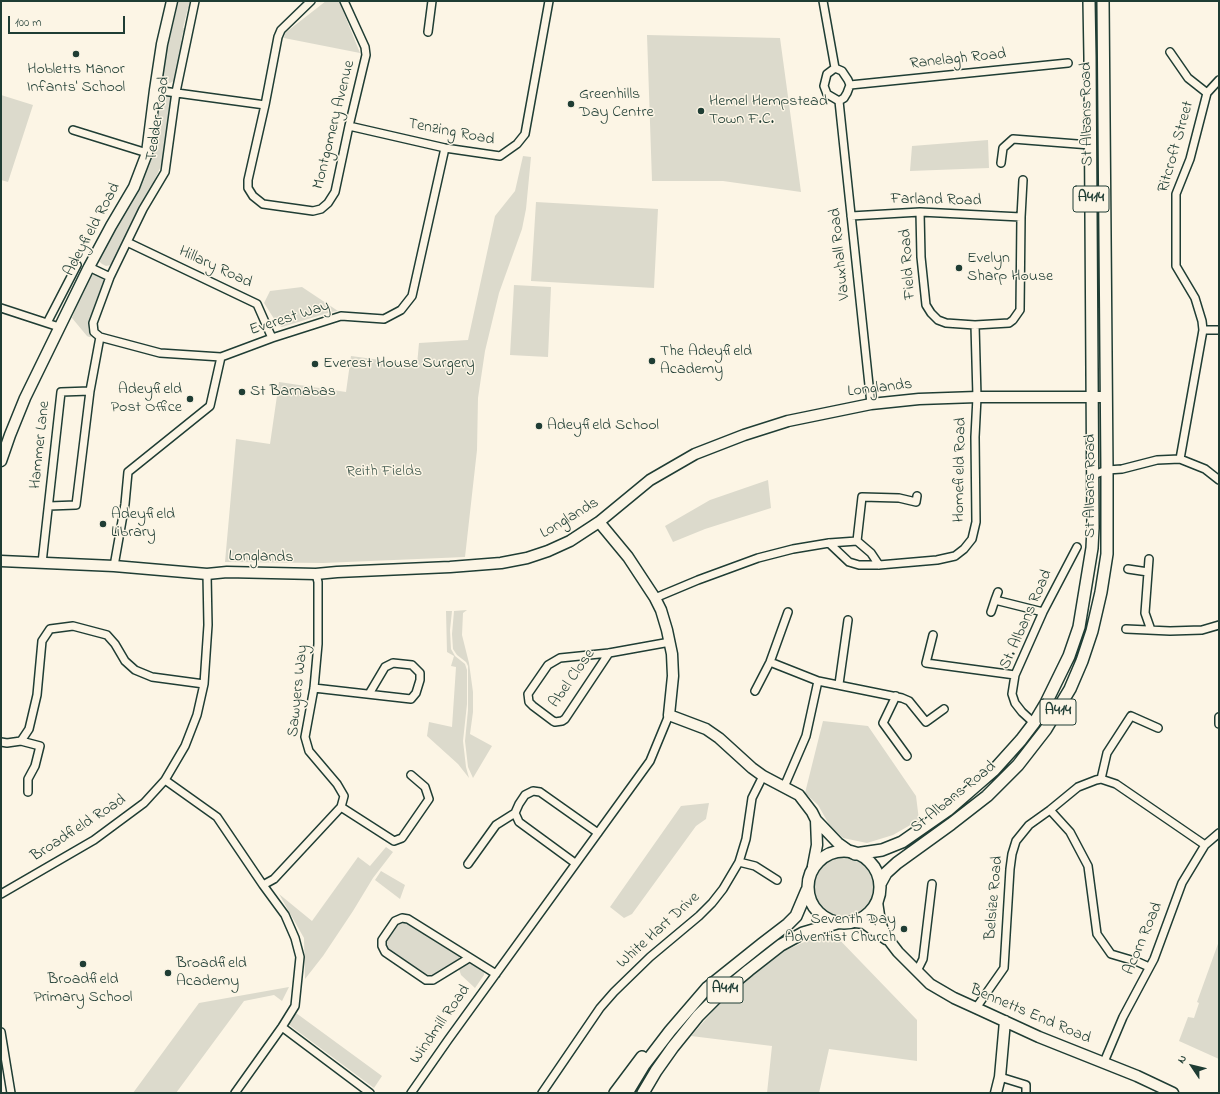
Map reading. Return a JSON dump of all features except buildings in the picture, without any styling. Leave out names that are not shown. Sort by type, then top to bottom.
[{"type":"main road","name":"St Albans Road","points":[[854,853],[882,850],[902,842],[948,810],[1008,756],[1034,723],[1058,680],[1069,656],[1079,627],[1094,528],[1089,1]]},
{"type":"main road","name":"St Albans Road","points":[[880,884],[886,873],[897,863],[951,824],[1004,781],[1032,749],[1070,689],[1082,661],[1092,631],[1101,592],[1106,554],[1107,470],[1103,1]]},
{"type":"main road","points":[[842,851],[854,853],[862,856],[871,863],[876,871],[880,884],[877,902],[868,915],[855,922],[837,923],[822,917],[816,911],[810,901],[807,890],[808,880],[813,866],[820,859],[833,852],[842,851]]},
{"type":"main road","name":"A414","points":[[615,1093],[650,1046],[668,1026],[707,988],[788,924],[799,910],[807,890]]},
{"type":"main road","name":"A414","points":[[643,1093],[673,1047],[698,1016],[720,994],[781,945],[814,929],[837,923]]},
{"type":"main road","name":"A414","points":[[627,1093],[644,1065],[670,1031],[707,988]]},
{"type":"street","name":"Adeyfield Road","points":[[1,461],[25,398],[89,268],[134,187],[147,153],[162,44],[172,1]]},
{"type":"street","name":"Tedder Road","points":[[94,332],[93,323],[110,277],[143,209],[165,172],[176,92],[195,1]]},
{"type":"street","name":"Montgomery Avenue","points":[[311,1],[281,30],[278,37],[265,105],[248,180],[248,188],[263,204],[313,211],[321,209],[328,203],[335,192],[366,55],[365,48],[344,1]]},
{"type":"street","points":[[428,32],[432,1]]},
{"type":"street","name":"Tenzing Road","points":[[349,126],[445,148],[500,156],[517,144],[525,134],[549,1]]},
{"type":"street","points":[[823,1],[835,68]]},
{"type":"street","points":[[1170,52],[1188,78],[1207,93]]},
{"type":"street","name":"Ranelagh Road","points":[[850,85],[1068,63]]},
{"type":"street","points":[[835,68],[842,71],[850,85],[844,98],[839,101],[827,94],[824,86],[828,74],[835,68]]},
{"type":"street","name":"Ritcroft Street","points":[[1180,459],[1203,330],[1202,321],[1194,298],[1176,266],[1176,194],[1190,158],[1207,93],[1219,80]]},
{"type":"street","points":[[155,90],[265,105]]},
{"type":"street","name":"Vauxhall Road","points":[[839,101],[871,404]]},
{"type":"street","points":[[73,130],[147,153]]},
{"type":"street","points":[[1002,164],[1003,148],[1013,139],[1090,145]]},
{"type":"street","name":"Everest Way","points":[[94,332],[100,337],[160,353],[221,357],[272,338],[341,316],[384,319],[401,310],[412,296],[445,148]]},
{"type":"street","points":[[977,397],[975,325],[1008,323],[1013,320],[1020,310],[1023,180]]},
{"type":"street","name":"Farland Road","points":[[851,216],[920,212],[1021,217]]},
{"type":"street","name":"Field Road","points":[[920,212],[921,257],[926,305],[938,320],[946,323],[975,325]]},
{"type":"street","name":"Hillary Road","points":[[127,242],[258,304],[272,338]]},
{"type":"street","points":[[47,323],[77,265]]},
{"type":"street","points":[[89,268],[110,277]]},
{"type":"street","points":[[1,308],[59,328]]},
{"type":"street","points":[[1203,330],[1219,330]]},
{"type":"street","name":"Hammer Lane","points":[[49,506],[76,506],[90,391],[100,337]]},
{"type":"street","points":[[114,566],[128,472],[210,406],[221,357]]},
{"type":"street","name":"Hammer Lane","points":[[42,563],[61,392],[90,391]]},
{"type":"street","name":"Longlands","points":[[1,561],[114,566],[207,574],[227,572],[316,574],[450,567],[514,561],[548,551],[570,541],[599,522],[650,480],[695,454],[744,435],[788,421],[871,404],[919,399],[977,397],[1106,397]]},
{"type":"street","name":"Homefield Road","points":[[829,543],[849,562],[859,565],[879,565],[937,560],[955,556],[964,549],[972,539],[976,522],[975,437],[977,397]]},
{"type":"street","points":[[1093,475],[1107,470],[1122,469],[1157,460],[1180,459],[1206,469],[1219,480]]},
{"type":"street","points":[[857,541],[862,497],[899,498],[916,502],[917,496]]},
{"type":"street","name":"Windmill Road","points":[[411,1093],[575,863],[650,761],[669,716],[673,676],[672,654],[661,610],[628,557],[599,522]]},
{"type":"street","points":[[654,598],[758,558],[793,549],[829,543],[857,541],[871,553],[879,565]]},
{"type":"street","name":"St. Albans Road","points":[[1034,723],[1015,703],[1012,694],[1015,675],[1043,612],[1077,547]]},
{"type":"street","points":[[1149,559],[1145,613],[1151,630]]},
{"type":"street","points":[[1128,570],[1148,572]]},
{"type":"street","name":"Broadfield Road","points":[[1,894],[94,840],[110,829],[144,803],[165,780],[185,746],[197,715],[204,684],[208,625],[207,574]]},
{"type":"street","name":"Sawyers Way","points":[[316,574],[318,582],[318,644],[314,688],[305,737],[309,751],[337,784],[344,796],[341,807]]},
{"type":"street","points":[[991,612],[998,592]]},
{"type":"street","points":[[995,600],[1043,612]]},
{"type":"street","points":[[755,691],[770,662],[788,612]]},
{"type":"street","points":[[839,684],[848,620]]},
{"type":"street","points":[[1126,629],[1170,631],[1202,630],[1219,625]]},
{"type":"street","points":[[21,741],[29,729],[37,696],[42,641],[50,629],[73,626],[107,635],[126,661],[135,670],[152,677],[204,684]]},
{"type":"street","points":[[933,635],[926,663],[1015,675]]},
{"type":"street","name":"Abel Close","points":[[609,653],[565,719],[562,721],[552,721],[529,702],[528,694],[548,665],[560,658],[609,653],[670,642]]},
{"type":"street","points":[[770,662],[818,681],[896,696],[909,701],[926,722],[944,709]]},
{"type":"street","points":[[314,688],[411,700],[416,693],[420,680],[420,673],[412,665],[393,663],[385,667],[369,694]]},
{"type":"street","points":[[784,787],[806,736],[818,681]]},
{"type":"street","points":[[896,696],[883,723],[907,756]]},
{"type":"street","points":[[669,716],[706,729],[719,738],[731,751],[763,776],[799,795],[816,820],[838,843],[854,853]]},
{"type":"street","points":[[1158,728],[1131,716],[1107,752],[1101,779],[1116,784],[1205,845]]},
{"type":"street","points":[[1219,717],[1219,724]]},
{"type":"street","points":[[1,742],[7,744],[21,741],[40,746],[35,766],[28,778],[28,792]]},
{"type":"street","points":[[263,885],[274,879],[341,807],[394,841],[402,838],[429,799],[425,787],[411,774]]},
{"type":"street","name":"White Hart Drive","points":[[542,1093],[600,1008],[625,980],[712,903],[723,889],[739,862],[746,840],[752,798],[763,776]]},
{"type":"street","name":"Belsize Road","points":[[976,1008],[1004,968],[1010,869],[1016,841],[1029,825],[1078,787],[1101,779]]},
{"type":"street","points":[[165,780],[217,817],[285,915],[295,938],[300,956],[294,1006],[282,1027],[235,1093]]},
{"type":"street","points":[[468,864],[496,825],[515,813],[525,795],[533,790],[540,792],[598,833]]},
{"type":"street","points":[[1050,810],[1070,832],[1088,866],[1097,934],[1111,954],[1149,967]]},
{"type":"street","points":[[515,813],[519,822],[575,863]]},
{"type":"street","points":[[813,866],[816,850],[816,820]]},
{"type":"street","name":"Acorn Road","points":[[1104,1062],[1123,1017],[1154,959],[1182,883],[1205,845],[1219,833]]},
{"type":"street","points":[[739,862],[755,866],[777,880]]},
{"type":"street","points":[[917,971],[923,959],[932,884]]},
{"type":"street","name":"Bennetts End Road","points":[[877,902],[880,922],[884,935],[930,984],[954,998],[1039,1037],[1104,1062],[1173,1093]]},
{"type":"street","name":"Windmill Road","points":[[469,958],[433,980],[426,980],[385,952],[382,946],[382,940],[395,921],[402,918],[408,919],[496,974]]},
{"type":"street","name":"Bennetts End Road","points":[[855,922],[864,923],[889,941]]},
{"type":"street","points":[[996,1093],[1000,1077],[1006,1021]]},
{"type":"street","points":[[282,1027],[370,1093]]},
{"type":"street","points":[[1,1032],[11,1093]]},
{"type":"street","points":[[1000,1077],[1026,1085],[1026,1093]]},
{"type":"green space","points":[[179,1],[190,1],[189,5],[191,6],[188,8],[183,28],[186,28],[185,32],[183,32],[181,41],[183,42],[174,81],[166,83],[163,77],[164,62]]},
{"type":"green space","points":[[326,1],[339,1],[360,53],[284,38],[285,33]]},
{"type":"green space","points":[[647,35],[780,38],[801,192],[723,181],[652,181]]},
{"type":"green space","points":[[162,93],[171,94],[173,97],[166,151],[146,200],[127,233],[114,262],[111,265],[106,266],[99,261],[100,254],[151,151],[156,129],[159,98]]},
{"type":"green space","points":[[1,95],[33,105],[8,182],[1,180]]},
{"type":"green space","points":[[988,140],[989,168],[910,171],[912,146]]},
{"type":"green space","name":"Reith Fields","points":[[523,156],[531,157],[526,209],[522,229],[499,293],[485,351],[478,398],[477,450],[465,557],[323,563],[225,562],[236,439],[270,444],[279,382],[346,392],[351,356],[417,365],[419,343],[468,340],[495,216],[515,191]]},
{"type":"green space","points":[[536,202],[658,209],[654,288],[531,281]]},
{"type":"green space","points":[[97,273],[102,276],[104,283],[90,321],[88,329],[91,337],[89,337],[72,318],[88,277]]},
{"type":"green space","points":[[514,285],[551,287],[548,357],[510,355]]},
{"type":"green space","points":[[302,287],[338,311],[282,327],[278,325],[264,303],[270,291]]},
{"type":"green space","points":[[768,480],[771,508],[705,529],[673,542],[665,526],[710,500]]},
{"type":"green space","points":[[467,610],[463,613],[462,635],[469,663],[473,692],[473,712],[470,734],[492,746],[473,778],[468,767],[465,741],[468,710],[468,666],[453,649],[452,634],[454,611]]},
{"type":"green space","points":[[446,611],[452,611],[450,630],[451,649],[455,656],[465,664],[467,670],[467,704],[463,741],[466,767],[469,778],[458,764],[427,736],[429,722],[452,727],[456,667],[451,666],[454,656],[447,652]]},
{"type":"green space","points":[[823,721],[868,726],[916,796],[919,820],[893,835],[867,843],[843,838],[830,826],[818,805],[805,793]]},
{"type":"green space","points":[[709,803],[706,819],[696,826],[632,914],[624,918],[610,907],[681,806]]},
{"type":"green space","points":[[386,847],[393,852],[373,878],[323,956],[305,979],[304,938],[279,894],[312,921],[358,857],[370,866]]},
{"type":"green space","points":[[844,856],[856,859],[866,865],[872,875],[875,887],[872,899],[866,909],[856,915],[844,918],[832,915],[822,909],[816,899],[813,887],[816,875],[822,865],[832,859]]},
{"type":"green space","points":[[381,871],[405,885],[400,899],[375,880]]},
{"type":"green space","points":[[401,922],[407,923],[456,950],[459,953],[459,959],[435,975],[424,975],[387,950],[385,942],[396,924]]},
{"type":"green space","points":[[833,933],[917,1020],[917,1061],[829,1049],[819,1093],[767,1093],[772,1046],[691,1036],[714,1010],[745,981],[786,950],[818,936]]},
{"type":"green space","points":[[1219,941],[1219,1059],[1179,1041],[1188,1017],[1194,1018],[1199,1003],[1197,1002]]},
{"type":"green space","points":[[469,963],[473,963],[484,969],[484,975],[475,988],[461,975],[459,969]]},
{"type":"green space","points":[[289,987],[282,1001],[274,995],[244,1001],[176,1093],[133,1093],[199,1003]]},
{"type":"green space","points":[[296,1013],[382,1076],[374,1088],[288,1024]]},
{"type":"place","name":"Hobletts Manor Infants' School","points":[[76,54]]},
{"type":"place","name":"Greenhills Day Centre","points":[[571,104]]},
{"type":"place","name":"Hemel Hempstead Town F.C.","points":[[701,111]]},
{"type":"place","name":"Evelyn Sharp House","points":[[959,268]]},
{"type":"place","name":"The Adeyfield Academy","points":[[652,361]]},
{"type":"place","name":"Everest House Surgery","points":[[315,364]]},
{"type":"place","name":"St Barnabas","points":[[242,392]]},
{"type":"place","name":"Adeyfield Post Office","points":[[190,399]]},
{"type":"place","name":"Adeyfield School","points":[[539,426]]},
{"type":"place","name":"Adeyfield Library","points":[[103,524]]},
{"type":"place","name":"Seventh Day Adventist Church","points":[[904,929]]},
{"type":"place","name":"Broadfield Primary School","points":[[83,964]]},
{"type":"place","name":"Broadfield Academy","points":[[168,973]]}]
